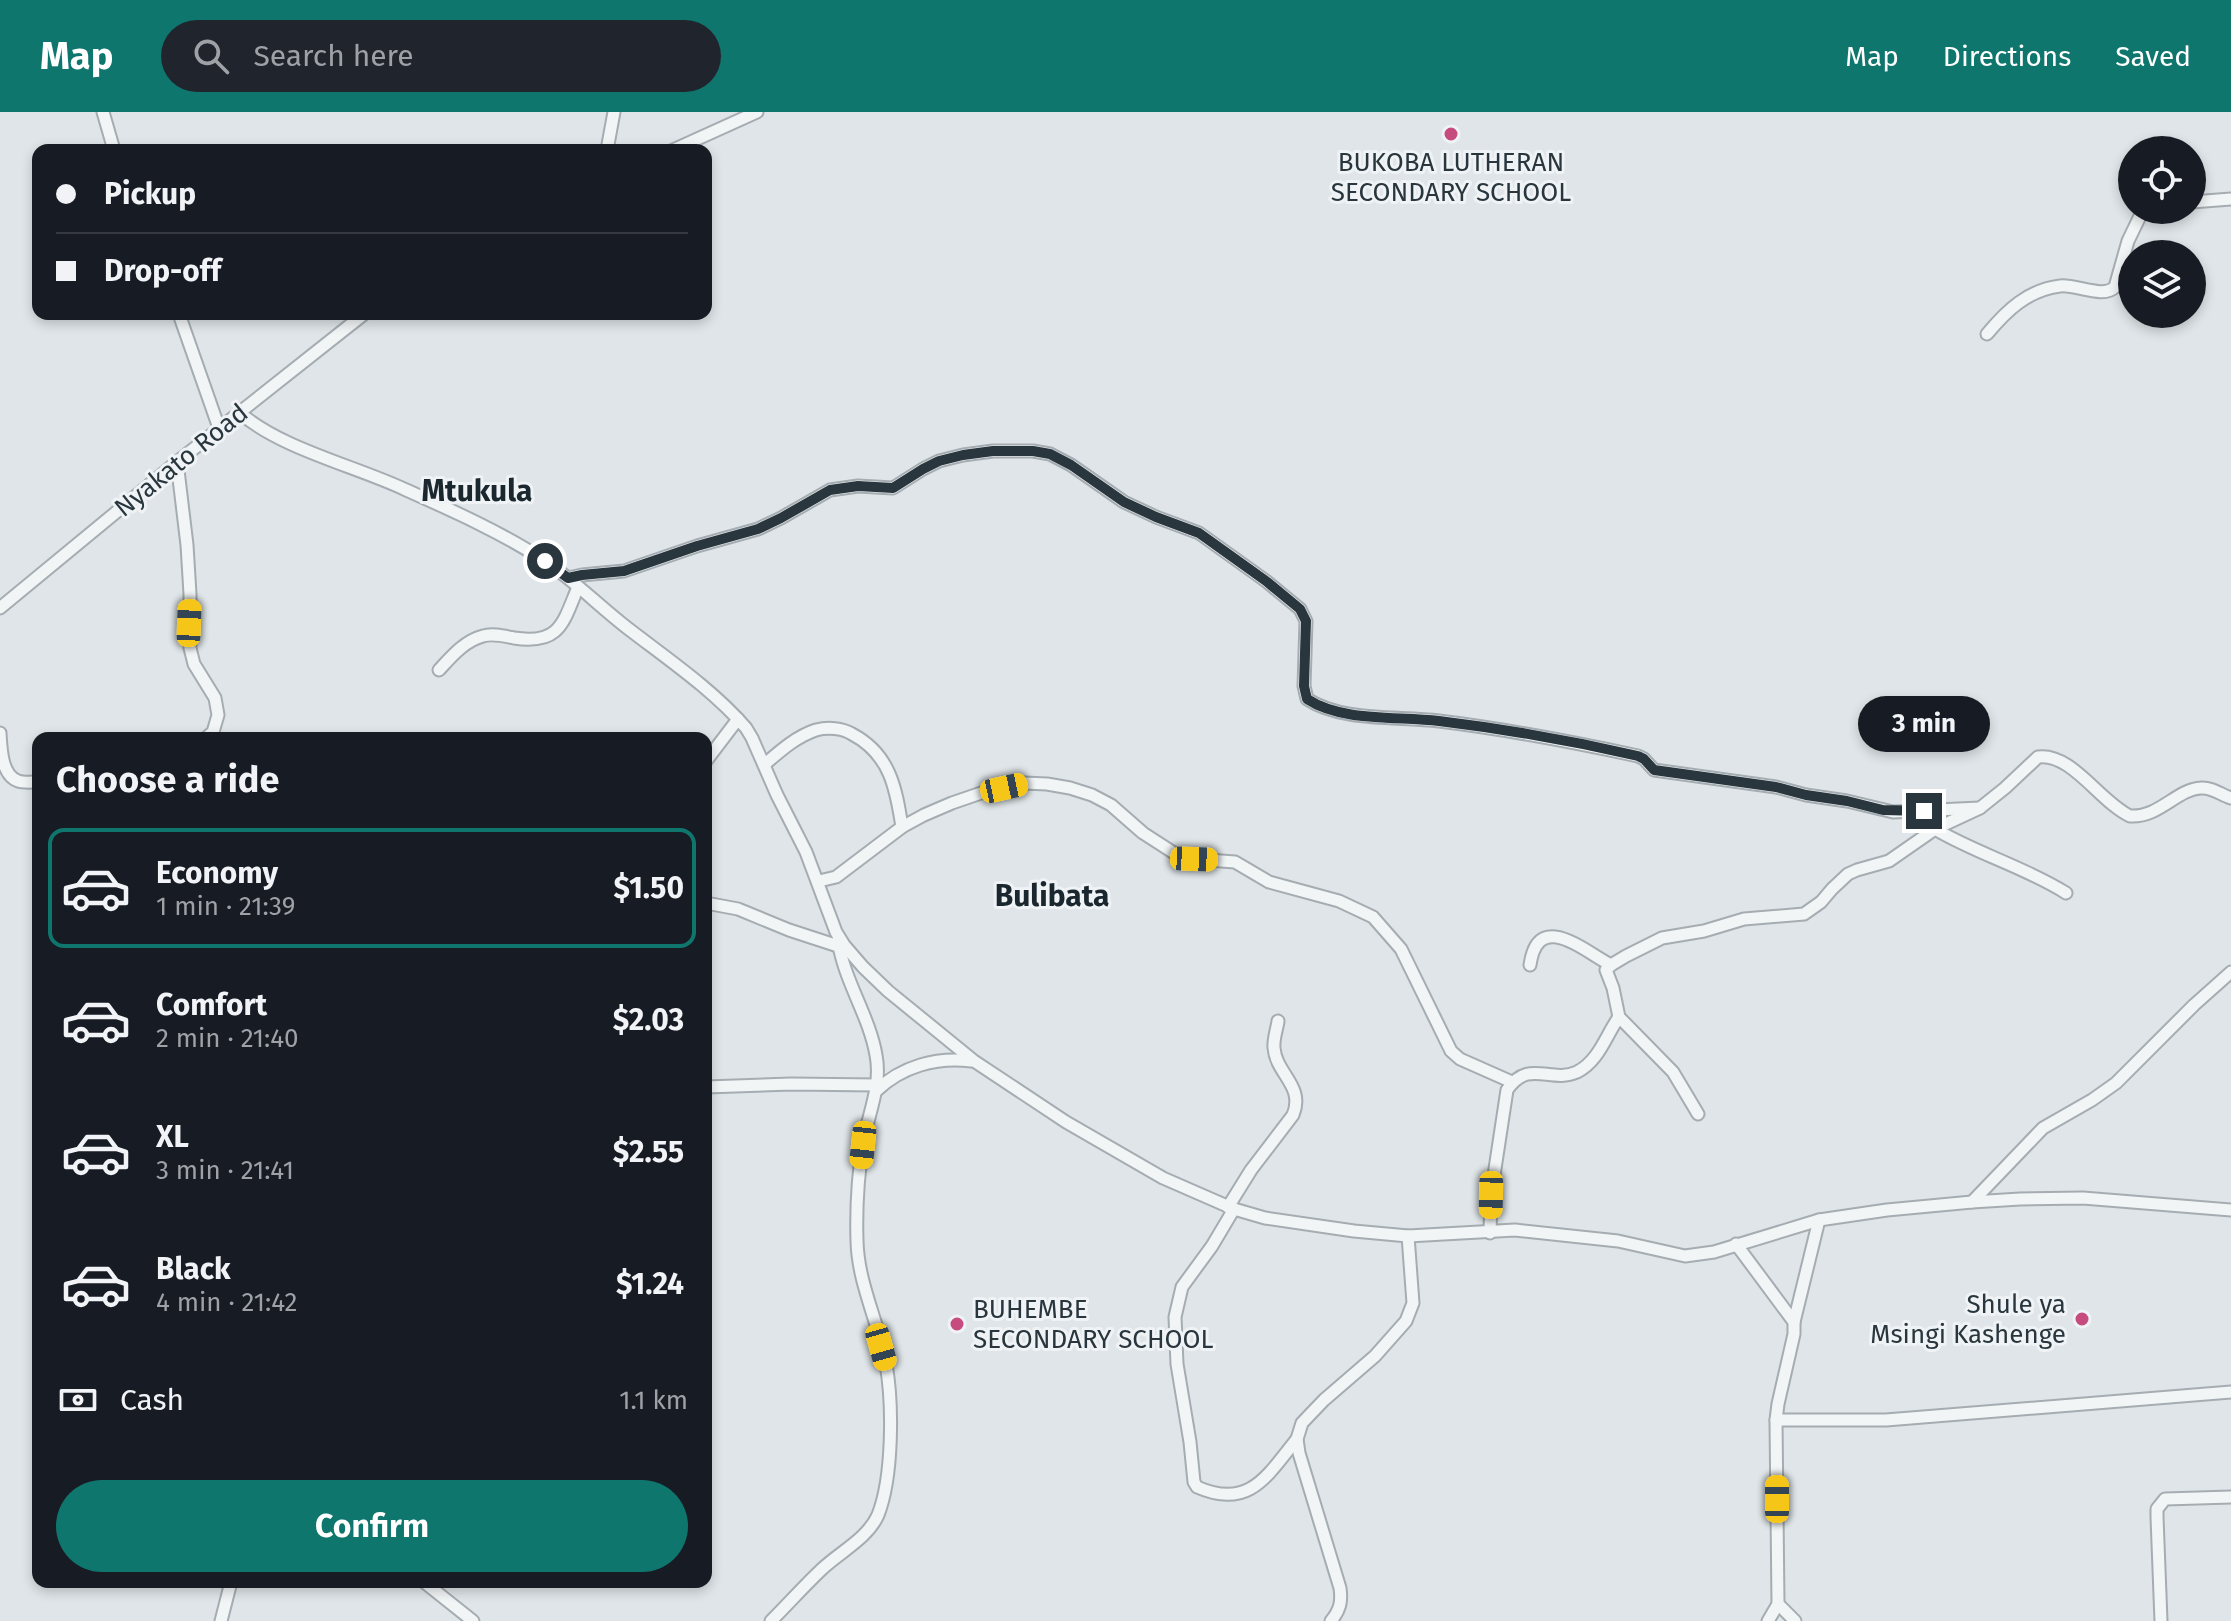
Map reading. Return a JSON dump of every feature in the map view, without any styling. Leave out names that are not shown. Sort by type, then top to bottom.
[{"type":"street","points":[[103,112],[112,144]]},
{"type":"street","points":[[608,144],[614,112]]},
{"type":"street","points":[[686,144],[757,112]]},
{"type":"street","points":[[2206,201],[2231,199]]},
{"type":"street","points":[[1987,334],[2017,303],[2034,293],[2063,286],[2111,291],[2136,224]]},
{"type":"street","points":[[181,320],[219,428]]},
{"type":"street","name":"Nyakato Road","points":[[0,608],[356,320]]},
{"type":"street","points":[[239,412],[250,422],[307,450],[401,487],[522,547],[568,578],[674,663],[738,719],[752,738],[819,881],[843,965],[872,1038],[878,1068],[877,1088],[863,1145],[857,1239],[862,1277],[886,1364],[890,1441],[876,1519],[771,1621]]},
{"type":"street","points":[[568,578],[624,571],[758,529],[830,490],[858,486],[893,488],[939,461],[993,451],[1033,451],[1050,454],[1071,465],[1124,502],[1199,533],[1300,609],[1306,621],[1304,686],[1307,699],[1321,708],[1436,720],[1542,738],[1638,756],[1654,770],[1776,787],[1883,810],[1906,812],[1980,808]]},
{"type":"street","points":[[177,462],[187,545],[190,648],[194,664],[215,698],[218,715],[213,732]]},
{"type":"street","points":[[439,670],[456,652],[482,636],[550,637],[559,629],[578,587]]},
{"type":"street","points":[[712,753],[738,719]]},
{"type":"street","points":[[765,764],[804,735],[818,729],[847,731],[865,741],[880,755],[897,797],[902,827]]},
{"type":"street","points":[[0,733],[8,773],[19,782],[32,782]]},
{"type":"street","points":[[1698,1114],[1673,1072],[1619,1017],[1607,972],[1611,965],[1662,938],[1704,931],[1744,919],[1804,914],[1821,902],[1848,874],[1889,861],[1935,829],[1980,808],[2036,759],[2045,756],[2062,760],[2099,794],[2130,816],[2149,814],[2194,789],[2207,788],[2231,798]]},
{"type":"street","points":[[819,881],[836,877],[902,827],[924,815],[984,792],[1024,783],[1047,784],[1092,795],[1111,805],[1143,833],[1174,853],[1194,859],[1235,862],[1269,882],[1339,901],[1373,917],[1401,949],[1451,1051],[1460,1059],[1512,1082]]},
{"type":"street","points":[[1935,829],[1972,849],[2019,867],[2066,893]]},
{"type":"street","points":[[712,904],[738,909],[838,946]]},
{"type":"street","points":[[836,932],[863,967],[888,991],[974,1061],[1066,1122],[1163,1178],[1231,1208],[1265,1218],[1408,1236],[1515,1230],[1585,1236],[1685,1256],[1714,1252],[1819,1220],[1972,1202],[2083,1198],[2231,1210]]},
{"type":"street","points":[[1530,965],[1536,945],[1551,936],[1583,947],[1611,965]]},
{"type":"street","points":[[1972,1202],[2043,1128],[2116,1083],[2231,972]]},
{"type":"street","points":[[1490,1233],[1491,1195],[1507,1090],[1518,1077],[1533,1072],[1575,1073],[1598,1054],[1619,1017]]},
{"type":"street","points":[[1278,1021],[1274,1047],[1294,1090],[1297,1106],[1251,1170],[1212,1246],[1182,1287],[1175,1317],[1177,1364],[1197,1487],[1219,1495],[1233,1496],[1257,1486],[1297,1439],[1302,1423],[1310,1414],[1375,1356],[1406,1321],[1413,1303],[1408,1236]]},
{"type":"street","points":[[712,1087],[791,1084],[877,1088],[899,1073],[929,1062],[974,1061]]},
{"type":"street","points":[[1768,1621],[1778,1604],[1778,1404],[1819,1220]]},
{"type":"street","points":[[1736,1244],[1794,1322]]},
{"type":"street","points":[[1776,1420],[1886,1420],[2231,1392]]},
{"type":"street","points":[[1297,1439],[1340,1588],[1342,1599],[1331,1621]]},
{"type":"street","points":[[2161,1621],[2157,1517],[2160,1504],[2165,1499],[2231,1497]]},
{"type":"street","points":[[221,1621],[229,1588]]},
{"type":"street","points":[[432,1588],[473,1621]]},
{"type":"street","points":[[1778,1604],[1795,1621]]},
{"type":"place","name":"BUKOBA LUTHERAN SECONDARY SCHOOL","points":[[1451,134]]},
{"type":"place","name":"Shule ya Msingi Kashenge","points":[[2082,1319]]},
{"type":"place","name":"BUHEMBE SECONDARY SCHOOL","points":[[957,1324]]},
{"type":"district","name":"Mtukula","points":[[477,491]]},
{"type":"district","name":"Bulibata","points":[[1052,896]]},
{"type":"route","points":[[545,561],[568,578],[624,571],[769,525],[816,496],[843,486],[893,488],[939,461],[963,455],[1018,450],[1050,454],[1124,502],[1199,533],[1300,609],[1304,614],[1307,633],[1304,686],[1307,699],[1321,708],[1476,726],[1638,756],[1654,770],[1776,787],[1883,810],[1924,811]]}]
